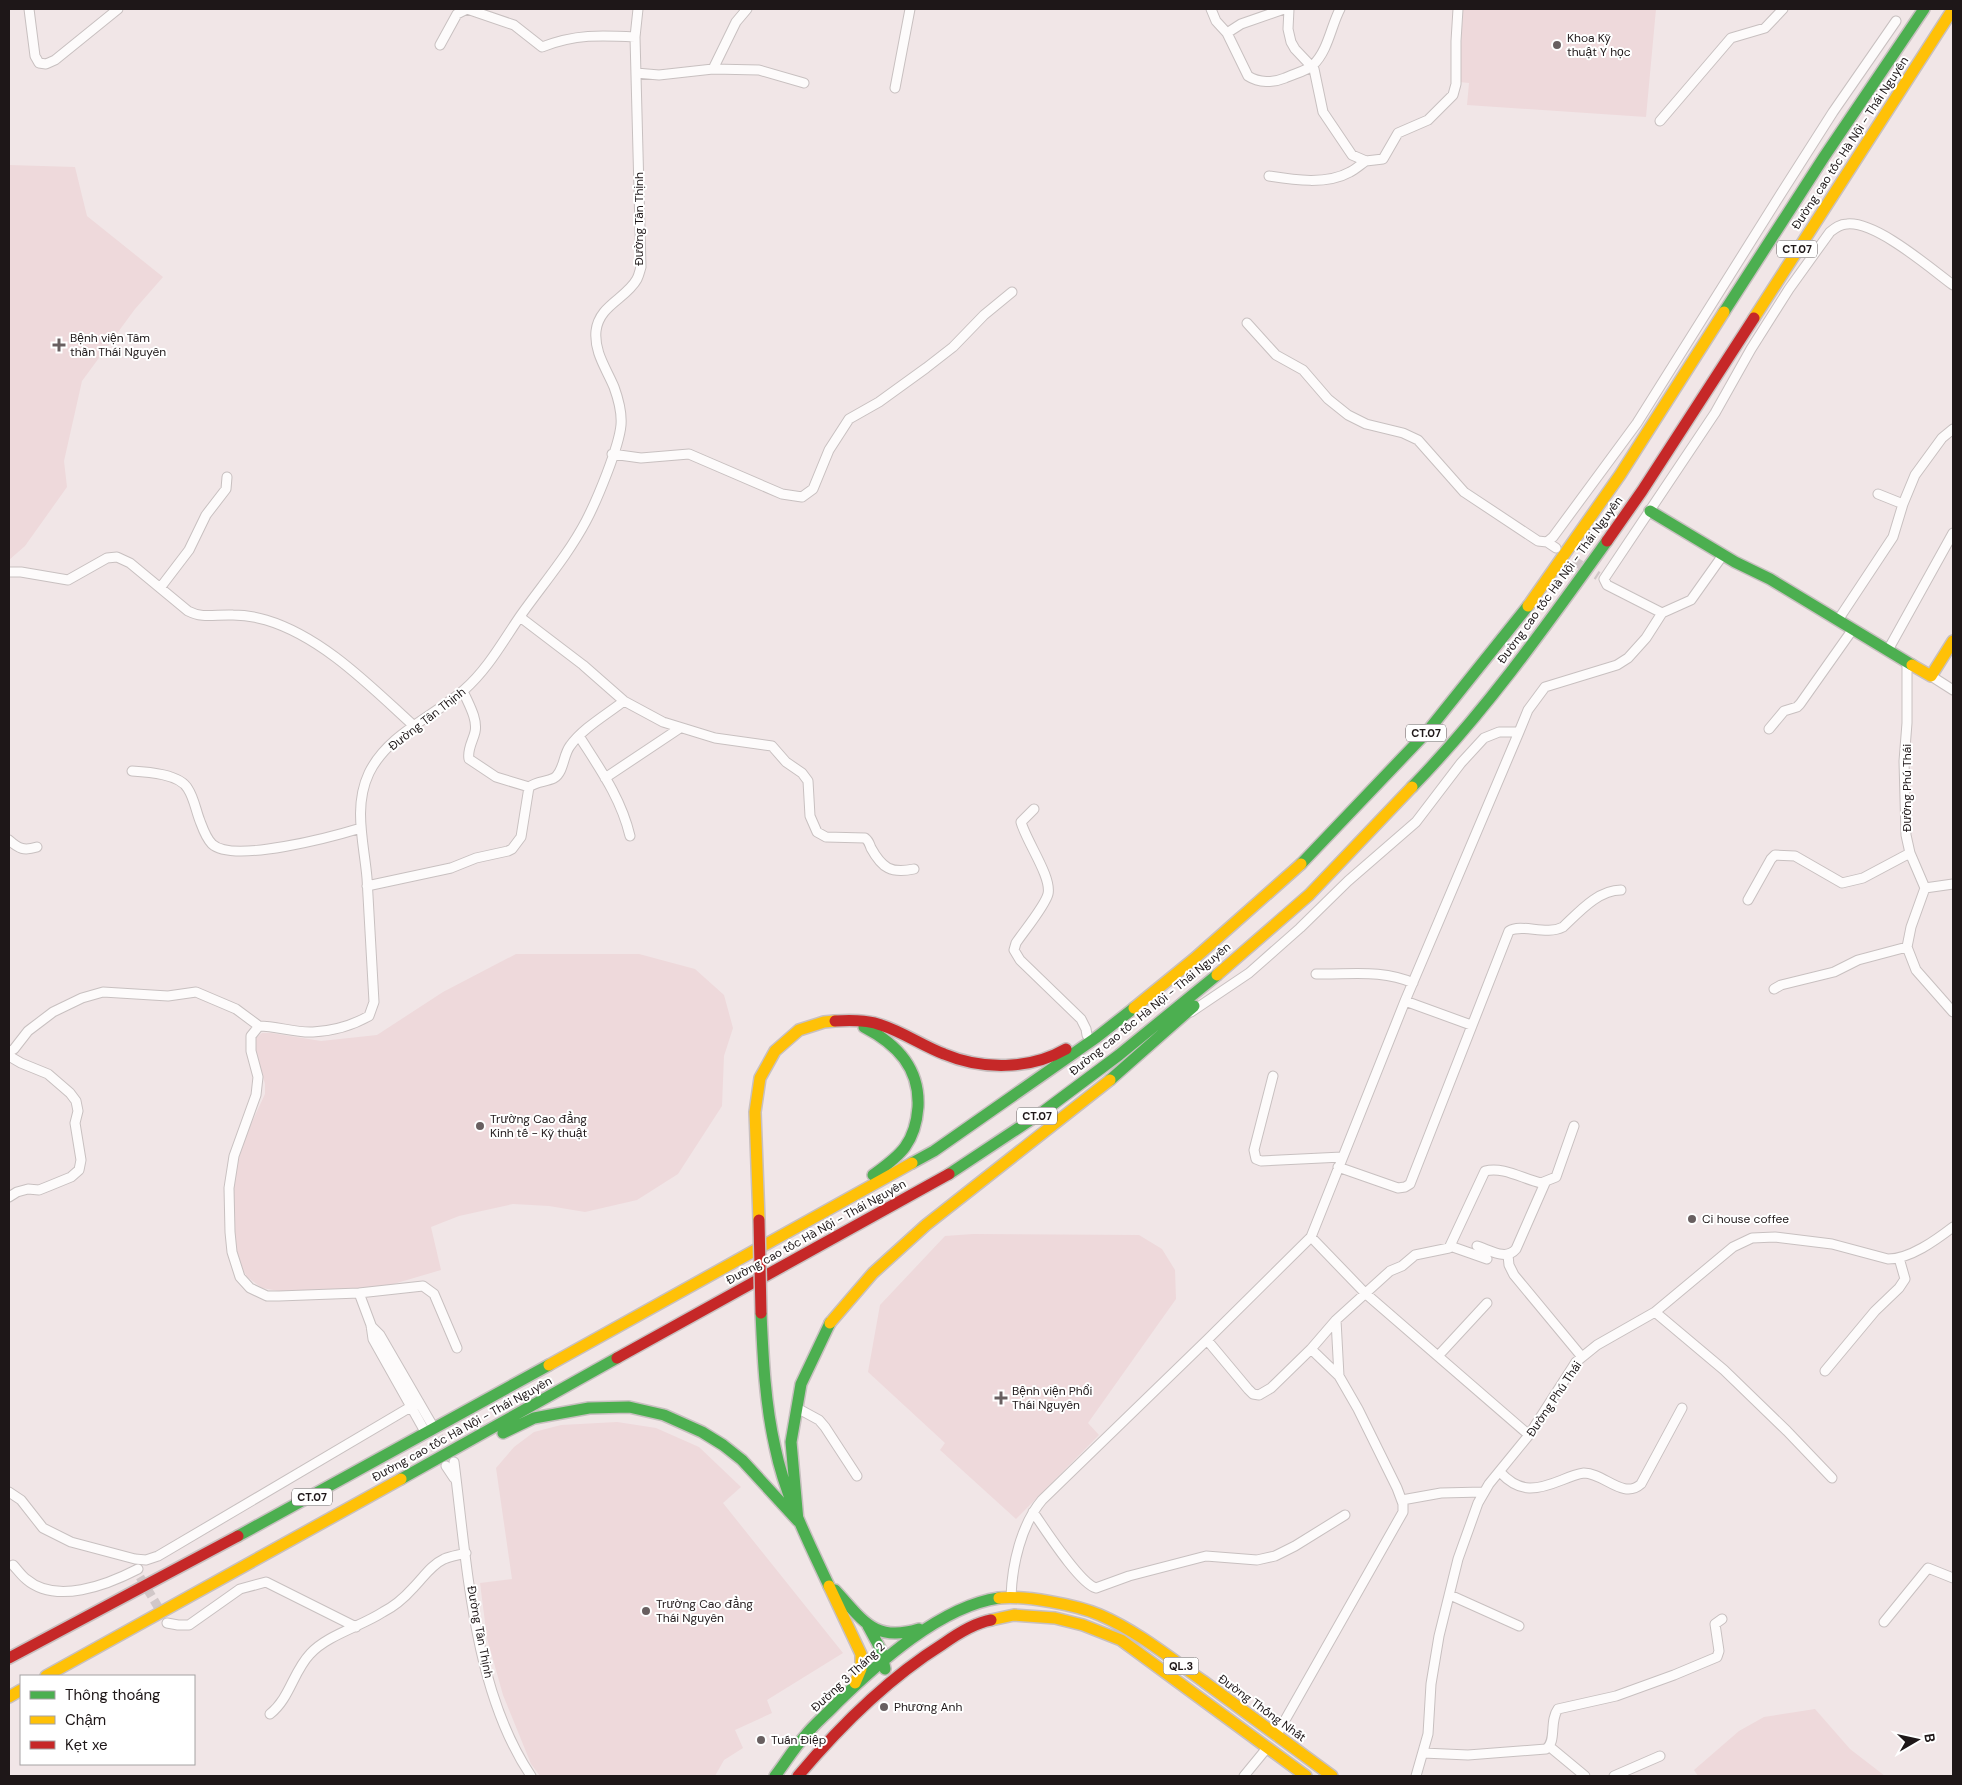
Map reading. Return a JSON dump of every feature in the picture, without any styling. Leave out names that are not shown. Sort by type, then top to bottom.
[{"type":"main road","name":"Đường cao tốc Hà Nội - Thái Nguyên","points":[[9,1658],[264,1523],[934,1151],[1097,1037],[1194,959],[1292,874],[1427,732],[1522,614],[1620,475],[1824,157],[1924,9]]},
{"type":"main road","name":"Đường cao tốc Hà Nội - Thái Nguyên","points":[[48,1675],[946,1175],[1044,1111],[1119,1055],[1211,980],[1309,896],[1447,751],[1542,632],[1642,491],[1953,9]]},
{"type":"main road","points":[[1650,511],[1838,620],[1930,676],[1953,641]]},
{"type":"main road","points":[[798,1521],[791,1442],[802,1384],[832,1319],[873,1273],[926,1225],[1116,1075],[1216,986],[1309,896]]},
{"type":"main road","points":[[848,1693],[861,1675],[861,1654],[798,1521],[775,1448],[764,1379],[755,1112],[760,1078],[776,1050],[799,1030],[824,1022],[850,1020],[880,1024],[945,1055],[978,1065],[1019,1065],[1050,1058],[1087,1035],[1152,983],[1194,959]]},
{"type":"main road","points":[[612,1330],[719,1261],[865,1180],[888,1165],[905,1146],[915,1124],[919,1099],[916,1077],[907,1058],[893,1044],[877,1033],[850,1020]]},
{"type":"main road","points":[[276,1547],[388,1495],[493,1437],[534,1418],[589,1408],[613,1406],[629,1407],[676,1419],[719,1442],[742,1460],[798,1521]]},
{"type":"main road","points":[[829,1583],[864,1620],[880,1633],[891,1635],[915,1630],[941,1620]]},
{"type":"main road","points":[[1011,1597],[1014,1615]]},
{"type":"main road","name":"Đường Thống Nhất","points":[[1011,1597],[1071,1606],[1098,1614],[1117,1623],[1172,1659],[1332,1776]]},
{"type":"main road","name":"Đường 3 Tháng 2","points":[[775,1776],[805,1735],[848,1693],[904,1644],[941,1620],[979,1602],[1011,1597]]},
{"type":"main road","name":"QL.3","points":[[798,1776],[842,1727],[900,1674],[936,1648],[973,1627],[1001,1617],[1014,1615],[1070,1621],[1121,1640],[1306,1776]]},
{"type":"main road","points":[[862,1709],[876,1692],[882,1680],[884,1669],[884,1660],[875,1636],[864,1620]]},
{"type":"main road","points":[[850,1632],[869,1654],[884,1660],[898,1659],[936,1648]]},
{"type":"main road","points":[[9,1697],[20,1691]]},
{"type":"street","points":[[29,9],[35,56],[39,63],[46,64],[55,60],[118,9]]},
{"type":"street","points":[[440,45],[457,14],[467,9],[514,26],[542,47],[574,36],[635,37]]},
{"type":"street","name":"Đường Tân Thịnh","points":[[259,1026],[312,1032],[356,1024],[369,1016],[374,1002],[367,886],[359,814],[368,774],[392,742],[464,690],[493,657],[570,548],[586,520],[612,454],[621,423],[619,406],[614,388],[599,357],[596,345],[596,332],[598,321],[603,312],[638,279],[641,267],[635,37],[638,9]]},
{"type":"street","points":[[713,69],[736,22],[747,9]]},
{"type":"street","points":[[895,88],[910,9]]},
{"type":"street","points":[[1211,9],[1216,21],[1227,34],[1248,76],[1265,82],[1280,80],[1313,66],[1326,46],[1340,9]]},
{"type":"street","points":[[1227,34],[1241,24],[1284,9]]},
{"type":"street","points":[[1289,9],[1288,29],[1291,42],[1313,66],[1323,112],[1352,155],[1366,161]]},
{"type":"street","points":[[1269,176],[1311,180],[1332,178],[1349,173],[1366,161],[1383,159],[1398,133],[1428,120],[1453,95],[1456,84],[1458,9]]},
{"type":"street","points":[[1660,121],[1731,38],[1765,28],[1783,9]]},
{"type":"street","points":[[1547,542],[1553,537],[1637,423],[1828,120],[1896,21]]},
{"type":"street","points":[[636,73],[659,74],[713,69],[759,70],[804,83]]},
{"type":"street","points":[[1662,613],[1607,585],[1601,578],[1650,511],[1715,413],[1751,349],[1789,289],[1830,232],[1838,226],[1846,224],[1868,228],[1903,247],[1953,285]]},
{"type":"street","points":[[612,454],[641,458],[689,454],[782,494],[802,497],[813,489],[829,450],[849,419],[885,398],[953,347],[984,315],[1012,292]]},
{"type":"street","points":[[1247,323],[1276,355],[1303,370],[1328,399],[1348,415],[1366,424],[1403,433],[1418,440],[1464,492],[1538,541],[1547,542],[1556,548]]},
{"type":"street","points":[[1838,620],[1893,537],[1903,504],[1915,475],[1942,438],[1952,431]]},
{"type":"street","points":[[160,588],[189,550],[206,515],[226,489],[227,477]]},
{"type":"street","points":[[1878,494],[1903,504]]},
{"type":"street","points":[[1888,650],[1953,533]]},
{"type":"street","points":[[1011,1597],[1015,1564],[1024,1532],[1033,1512],[1053,1487],[1207,1340],[1311,1237],[1405,1001],[1528,710],[1545,687],[1617,665],[1637,649],[1662,613],[1691,600],[1723,555]]},
{"type":"street","points":[[9,572],[68,580],[107,558],[117,556],[130,563],[188,612],[202,617],[243,615],[266,620],[293,632],[345,665],[414,726]]},
{"type":"street","points":[[520,617],[624,701],[663,722],[715,738],[772,746],[786,762],[798,769],[808,781],[810,816],[817,832],[826,837],[864,838],[868,840],[879,860],[892,870],[903,872],[914,869]]},
{"type":"street","points":[[1769,729],[1784,711],[1797,707],[1800,704],[1853,629]]},
{"type":"street","name":"Đường Phú Thái","points":[[1908,663],[1904,812],[1910,853],[1925,888]]},
{"type":"street","points":[[1930,676],[1953,690]]},
{"type":"street","points":[[464,690],[476,724],[468,751],[469,759],[496,778],[529,787],[540,781],[554,778],[561,769],[569,747],[579,736],[624,701]]},
{"type":"street","points":[[605,778],[680,728]]},
{"type":"street","points":[[1175,1023],[1249,973],[1300,928],[1348,881],[1407,831],[1430,806],[1461,763],[1484,738],[1499,732],[1519,732]]},
{"type":"street","points":[[579,736],[616,795],[626,817],[630,836]]},
{"type":"street","points":[[132,771],[159,774],[184,782],[189,790],[205,834],[213,846],[225,850],[246,850],[304,844],[361,828]]},
{"type":"street","points":[[367,886],[451,868],[476,858],[508,852],[521,837],[529,787]]},
{"type":"street","points":[[1034,809],[1021,822],[1026,838],[1045,874],[1048,894],[1016,942],[1014,950],[1020,960],[1081,1019],[1087,1035]]},
{"type":"street","points":[[9,840],[18,848],[26,850],[36,847]]},
{"type":"street","points":[[1748,900],[1775,855],[1795,856],[1842,883],[1863,878],[1910,853]]},
{"type":"street","points":[[1953,884],[1925,888],[1911,927],[1907,947],[1916,970],[1953,1012]]},
{"type":"street","points":[[1338,1167],[1398,1188],[1410,1184],[1471,1025],[1511,930],[1517,928],[1556,930],[1563,927],[1599,895],[1621,890]]},
{"type":"street","points":[[1774,989],[1781,985],[1841,970],[1858,960],[1907,947]]},
{"type":"street","points":[[1316,974],[1394,975],[1413,983]]},
{"type":"street","points":[[9,1197],[17,1192],[28,1189],[39,1190],[71,1177],[79,1170],[81,1160],[75,1123],[78,1111],[76,1101],[48,1074],[21,1063],[9,1054],[28,1031],[53,1012],[82,998],[103,992],[168,996],[196,992],[236,1008],[259,1026],[251,1036],[251,1052],[258,1078],[256,1095],[234,1156],[229,1188],[232,1252],[240,1277],[250,1288],[267,1296],[359,1293],[423,1286],[434,1294],[457,1348]]},
{"type":"street","points":[[1405,1001],[1471,1025]]},
{"type":"street","points":[[1273,1076],[1254,1150],[1256,1159],[1261,1162],[1342,1156]]},
{"type":"street","points":[[1477,1246],[1505,1256],[1516,1249],[1545,1183],[1557,1175],[1574,1126]]},
{"type":"street","points":[[1207,1340],[1248,1389],[1253,1394],[1259,1395],[1271,1388],[1311,1349],[1336,1320],[1390,1271],[1402,1266],[1412,1257],[1444,1250],[1450,1246],[1485,1171],[1501,1171],[1545,1183]]},
{"type":"street","points":[[1825,1371],[1875,1311],[1899,1288],[1904,1279],[1899,1258],[1905,1257],[1952,1230]]},
{"type":"street","name":"Đường Phú Thái","points":[[1416,1776],[1430,1722],[1432,1675],[1439,1636],[1458,1559],[1483,1492],[1529,1435],[1568,1374],[1582,1357],[1655,1312],[1720,1255],[1733,1246],[1752,1238],[1775,1236],[1832,1244],[1888,1259],[1899,1258]]},
{"type":"street","points":[[1311,1237],[1365,1293],[1529,1435]]},
{"type":"street","points":[[1450,1246],[1487,1259]]},
{"type":"street","points":[[1508,1255],[1509,1265],[1514,1275],[1582,1357]]},
{"type":"street","points":[[359,1293],[371,1326],[373,1339],[422,1428]]},
{"type":"street","points":[[1438,1356],[1487,1303]]},
{"type":"street","points":[[1655,1312],[1724,1370],[1832,1478]]},
{"type":"street","points":[[1336,1320],[1339,1376]]},
{"type":"street","points":[[371,1326],[380,1335],[431,1423]]},
{"type":"street","points":[[1276,1736],[1403,1512],[1402,1500],[1358,1409],[1339,1376],[1311,1349]]},
{"type":"street","points":[[9,1492],[21,1500],[44,1528],[50,1532],[71,1542],[135,1559],[146,1560],[158,1556],[419,1402]]},
{"type":"street","points":[[797,1408],[818,1420],[825,1427],[857,1476]]},
{"type":"street","points":[[1500,1472],[1508,1482],[1523,1488],[1537,1489],[1583,1473],[1596,1476],[1624,1489],[1636,1488],[1641,1484],[1682,1408]]},
{"type":"street","name":"Đường Tân Thịnh","points":[[450,1464],[456,1480],[474,1614],[488,1680],[516,1754],[531,1776]]},
{"type":"street","points":[[1402,1500],[1441,1493],[1483,1492]]},
{"type":"street","points":[[1033,1512],[1071,1565],[1090,1585],[1096,1588],[1136,1574],[1206,1556],[1257,1560],[1275,1556],[1295,1546],[1345,1514]]},
{"type":"street","points":[[270,1714],[280,1706],[302,1664],[311,1652],[330,1640],[383,1613],[400,1601],[430,1569],[443,1560],[466,1553]]},
{"type":"street","points":[[13,1565],[27,1580],[48,1590],[66,1592],[113,1582],[139,1573],[135,1559]]},
{"type":"street","points":[[1884,1622],[1928,1568],[1953,1578]]},
{"type":"street","points":[[167,1623],[189,1625],[240,1589],[266,1582],[356,1627]]},
{"type":"street","points":[[1450,1595],[1519,1626]]},
{"type":"street","points":[[1550,1748],[1554,1715],[1558,1709],[1616,1696],[1717,1657],[1719,1651],[1715,1624],[1722,1620]]},
{"type":"street","points":[[1244,1776],[1267,1748]]},
{"type":"street","points":[[1423,1754],[1484,1755],[1542,1751],[1550,1748]]},
{"type":"street","points":[[1550,1748],[1585,1776]]},
{"type":"street","points":[[1614,1776],[1660,1756]]},
{"type":"shaded area","name":"Khoa Kỹ thuật Y học","points":[[1463,9],[1656,9],[1646,117],[1467,105],[1469,83],[1459,82]]},
{"type":"shaded area","name":"Bệnh viện Tâm thần Thái Nguyên","points":[[9,165],[75,167],[87,216],[163,277],[135,309],[82,381],[64,461],[67,487],[25,546],[9,560]]},
{"type":"shaded area","name":"Trường Cao đẳng Kinh tế - Kỹ thuật","points":[[516,954],[639,954],[695,969],[724,995],[733,1028],[724,1056],[722,1106],[678,1174],[637,1200],[585,1212],[549,1206],[513,1204],[459,1216],[431,1227],[441,1270],[390,1285],[362,1289],[285,1292],[262,1288],[247,1277],[238,1262],[234,1240],[233,1185],[241,1146],[265,1094],[265,1084],[255,1049],[256,1038],[262,1033],[321,1041],[377,1035],[443,992]]},
{"type":"shaded area","name":"Bệnh viện Phổi Thái Nguyên","points":[[973,1234],[1139,1235],[1162,1249],[1175,1270],[1176,1299],[1088,1423],[1099,1435],[1016,1519],[940,1450],[945,1443],[868,1372],[880,1305],[945,1236]]},
{"type":"shaded area","name":"Trường Cao đẳng Thái Nguyên","points":[[617,1422],[656,1428],[699,1447],[741,1487],[723,1503],[843,1653],[767,1700],[772,1713],[735,1730],[743,1748],[724,1760],[715,1776],[540,1776],[531,1764],[503,1695],[487,1638],[480,1583],[512,1579],[496,1468],[514,1447],[534,1432],[561,1425]]},
{"type":"shaded area","points":[[1815,1709],[1850,1749],[1885,1776],[1698,1776],[1694,1770],[1739,1731],[1764,1717]]},
{"type":"tunnel","points":[[1562,553],[1598,576]]},
{"type":"tunnel","points":[[432,1425],[450,1455]]},
{"type":"tunnel","points":[[424,1430],[442,1460]]},
{"type":"tunnel","points":[[140,1577],[163,1615]]},
{"type":"traffic: fast","points":[[1724,312],[1824,157],[1924,9]]},
{"type":"traffic: fast","points":[[1650,511],[1735,562],[1770,579],[1912,665]]},
{"type":"traffic: fast","points":[[1412,787],[1490,699],[1607,541]]},
{"type":"traffic: fast","points":[[1301,864],[1427,732],[1528,606]]},
{"type":"traffic: fast","points":[[949,1174],[1044,1111],[1119,1055],[1217,975]]},
{"type":"traffic: fast","points":[[1110,1080],[1194,1006]]},
{"type":"traffic: fast","points":[[912,1163],[934,1151],[1097,1037],[1134,1008]]},
{"type":"traffic: fast","points":[[864,1027],[887,1041],[904,1059],[915,1080],[918,1093],[917,1118],[908,1143],[894,1159],[873,1175]]},
{"type":"traffic: fast","points":[[761,1313],[767,1397],[779,1465],[798,1518],[829,1586]]},
{"type":"traffic: fast","points":[[798,1521],[791,1442],[801,1384],[830,1323]]},
{"type":"traffic: fast","points":[[401,1479],[617,1358]]},
{"type":"traffic: fast","points":[[238,1536],[549,1365]]},
{"type":"traffic: fast","points":[[503,1433],[534,1418],[589,1408],[629,1407],[664,1415],[702,1432],[742,1460],[798,1521]]},
{"type":"traffic: fast","points":[[835,1590],[862,1619],[880,1631],[904,1633],[919,1629]]},
{"type":"traffic: fast","points":[[775,1776],[812,1727],[853,1687],[891,1654],[933,1624],[955,1612],[977,1603],[999,1598]]},
{"type":"traffic: fast","points":[[868,1626],[881,1650],[885,1669]]},
{"type":"traffic: slow","points":[[1754,318],[1953,9]]},
{"type":"traffic: slow","points":[[1528,606],[1620,475],[1724,312]]},
{"type":"traffic: slow","points":[[1912,665],[1931,676],[1953,641]]},
{"type":"traffic: slow","points":[[1217,975],[1309,895],[1412,787]]},
{"type":"traffic: slow","points":[[1134,1008],[1194,959],[1301,864]]},
{"type":"traffic: slow","points":[[759,1220],[755,1112],[760,1078],[775,1051],[799,1030],[824,1022],[835,1021]]},
{"type":"traffic: slow","points":[[830,1323],[873,1273],[926,1225],[1110,1080]]},
{"type":"traffic: slow","points":[[549,1365],[912,1163]]},
{"type":"traffic: slow","points":[[48,1675],[401,1479]]},
{"type":"traffic: slow","points":[[829,1586],[861,1654],[861,1669],[855,1683]]},
{"type":"traffic: slow","points":[[999,1598],[1036,1599],[1065,1604],[1090,1611],[1114,1621],[1166,1654],[1332,1776]]},
{"type":"traffic: slow","points":[[991,1620],[1014,1615],[1055,1618],[1083,1625],[1121,1640],[1306,1776]]},
{"type":"traffic: slow","points":[[9,1697],[20,1691]]},
{"type":"traffic: jam","points":[[1607,541],[1642,491],[1754,318]]},
{"type":"traffic: jam","points":[[835,1021],[847,1020],[876,1023],[944,1054],[974,1063],[990,1065],[1022,1064],[1037,1061],[1066,1049]]},
{"type":"traffic: jam","points":[[617,1358],[949,1174]]},
{"type":"traffic: jam","points":[[759,1220],[761,1313]]},
{"type":"traffic: jam","points":[[9,1658],[238,1536]]},
{"type":"traffic: jam","points":[[798,1776],[865,1704],[903,1672],[960,1633],[972,1626],[991,1620]]},
{"type":"place","name":"Khoa Kỹ thuật Y học","points":[[1557,45]]},
{"type":"place","name":"Bệnh viện Tâm thần Thái Nguyên","points":[[59,345]]},
{"type":"place","name":"Trường Cao đẳng Kinh tế - Kỹ thuật","points":[[480,1126]]},
{"type":"place","name":"Ci house coffee","points":[[1692,1219]]},
{"type":"place","name":"Bệnh viện Phổi Thái Nguyên","points":[[1001,1398]]},
{"type":"place","name":"Trường Cao đẳng Thái Nguyên","points":[[646,1611]]},
{"type":"place","name":"Phương Anh","points":[[884,1707]]},
{"type":"place","name":"Tuấn Điệp","points":[[761,1740]]}]
